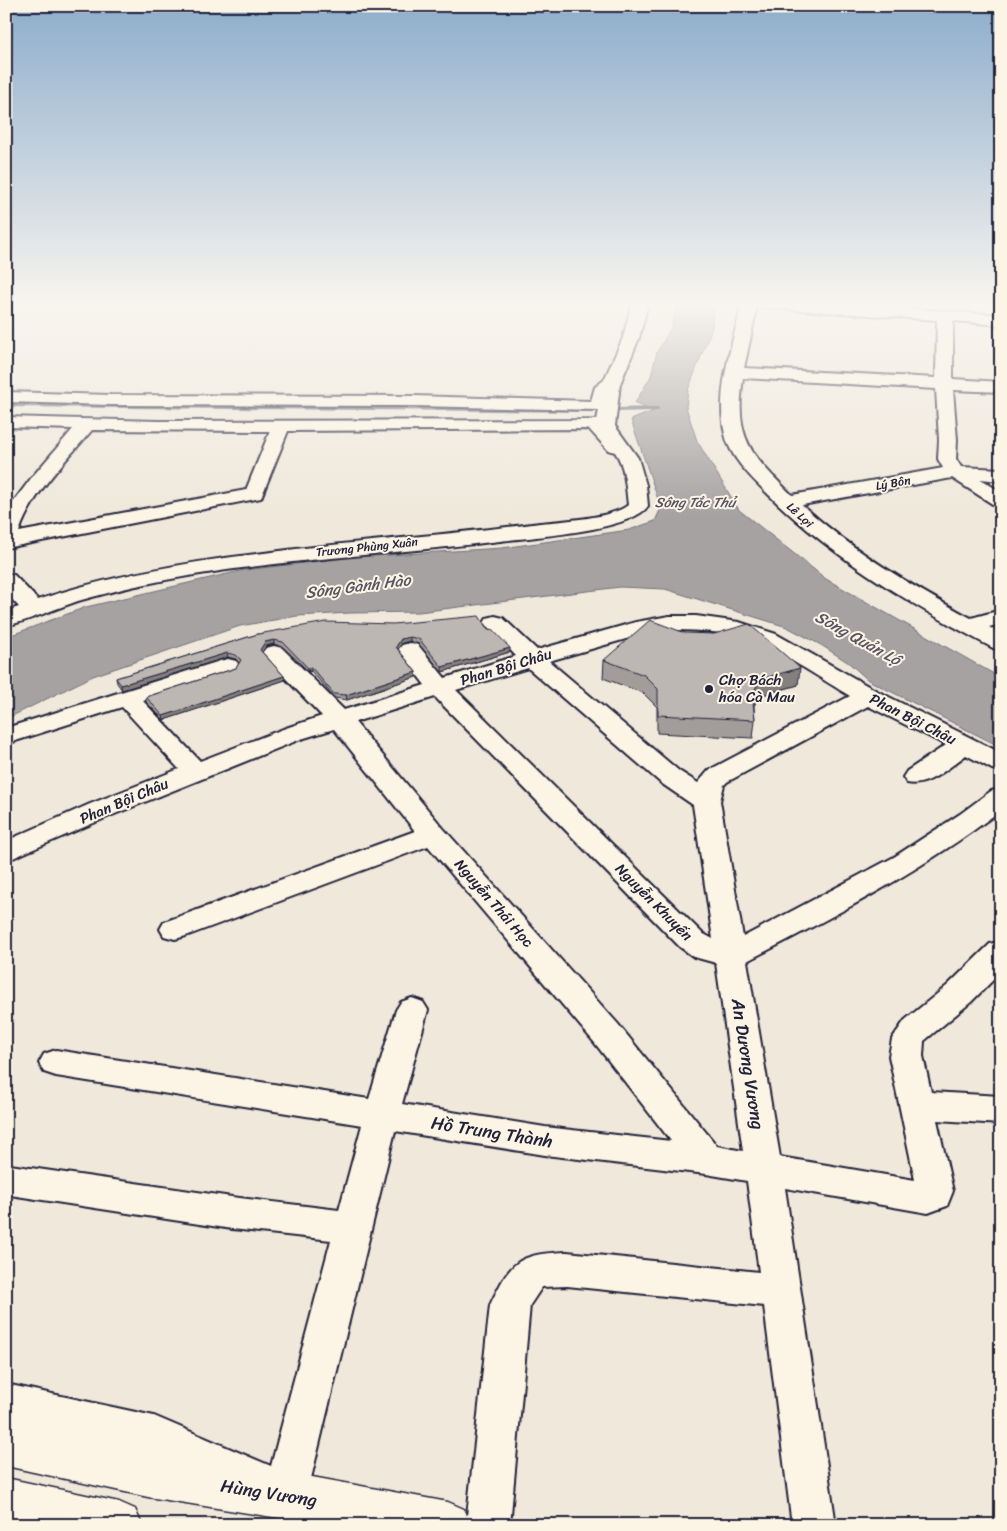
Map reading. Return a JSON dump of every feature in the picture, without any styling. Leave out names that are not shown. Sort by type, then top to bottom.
[{"type":"highway","name":"Hùng Vương","points":[[6,1444],[148,1475],[285,1495],[448,1525]]},
{"type":"highway","points":[[6,1501],[119,1525]]},
{"type":"street","points":[[606,422],[610,391],[617,374]]},
{"type":"street","name":"Lê Lợi","points":[[736,374],[732,419],[737,442],[762,477],[786,502],[810,525],[853,558],[911,594],[1001,643]]},
{"type":"street","points":[[761,374],[1001,387]]},
{"type":"street","points":[[944,374],[948,459],[955,472],[1001,501]]},
{"type":"street","points":[[72,398],[82,383]]},
{"type":"street","points":[[6,397],[111,400],[433,401],[595,406],[598,405],[604,387],[610,391]]},
{"type":"street","points":[[6,422],[281,426],[592,424],[611,442],[622,449]]},
{"type":"street","name":"Trương Phùng Xuân","points":[[6,619],[32,608],[82,592],[114,584],[237,561],[508,534],[623,516],[632,513],[638,506],[636,485],[629,458],[606,426],[606,422]]},
{"type":"street","points":[[87,424],[38,481],[15,514],[7,542],[254,494],[281,426]]},
{"type":"street","name":"Lý Bôn","points":[[786,502],[955,472],[1001,475]]},
{"type":"street","points":[[6,580],[32,608]]},
{"type":"street","points":[[968,626],[1001,617]]},
{"type":"street","points":[[495,623],[532,659],[670,777],[706,801],[711,783],[718,776],[868,696]]},
{"type":"street","name":"Phan Bội Châu","points":[[6,852],[100,810],[292,734],[532,659],[644,627],[669,623],[696,623],[739,629],[768,639],[868,696],[1001,763]]},
{"type":"street","name":"Nguyễn Khuyến","points":[[410,650],[439,687],[691,940],[704,950],[731,956]]},
{"type":"street","name":"Nguyễn Thái Học","points":[[274,653],[340,720],[433,834],[606,1033],[706,1159]]},
{"type":"street","points":[[6,736],[228,666]]},
{"type":"street","points":[[127,698],[195,771]]},
{"type":"street","points":[[916,777],[964,745]]},
{"type":"street","points":[[731,956],[834,904],[868,884],[938,842],[1001,796]]},
{"type":"street","name":"An Dương Vương","points":[[706,801],[764,1170],[814,1525]]},
{"type":"street","points":[[175,929],[433,834]]},
{"type":"street","points":[[1001,952],[975,979],[917,1028],[909,1038],[906,1056],[917,1105],[1001,1110]]},
{"type":"street","points":[[6,1404],[154,1436],[285,1495],[382,1115],[412,1010]]},
{"type":"street","name":"Hồ Trung Thành","points":[[56,1062],[545,1141],[706,1159],[928,1198],[934,1195],[935,1192],[917,1105]]},
{"type":"street","points":[[10,1180],[232,1213],[353,1227]]},
{"type":"street","points":[[488,1525],[510,1305],[519,1283],[527,1274],[546,1270],[567,1269],[781,1291]]},
{"type":"water","points":[[651,374],[694,374],[688,390],[686,407],[697,441],[739,510],[826,579],[1001,678],[1001,747],[868,680],[849,663],[821,645],[787,627],[665,589],[620,587],[419,612],[297,616],[240,626],[93,676],[6,719],[6,637],[86,607],[244,570],[356,557],[502,548],[629,530],[655,521],[661,508],[631,420],[656,410],[635,403]]},
{"type":"building","points":[[479,616],[488,630],[492,629],[510,648],[442,667],[419,639],[410,637],[401,639],[396,647],[416,672],[346,695],[334,694],[311,667],[308,668],[283,642],[274,640],[265,642],[260,650],[284,676],[163,716],[146,697],[236,668],[241,660],[236,655],[227,653],[121,685],[116,678],[258,634],[326,622],[393,624]]},
{"type":"building","name":"Chợ Bách hóa Cà Mau","points":[[650,620],[685,633],[714,634],[749,624],[800,668],[761,679],[752,694],[755,720],[658,715],[658,689],[644,675],[604,660]]},
{"type":"waterway","points":[[6,405],[597,410]]},
{"type":"waterway","points":[[612,410],[657,409]]},
{"type":"place","name":"Chợ Bách hóa Cà Mau","points":[[709,689]]},
{"type":"water label","name":"Sông Tắc Thủ","points":[[695,502]]},
{"type":"water label","name":"Sông Gành Hào","points":[[358,586]]},
{"type":"water label","name":"Sông Quản Lộ","points":[[858,638]]}]
